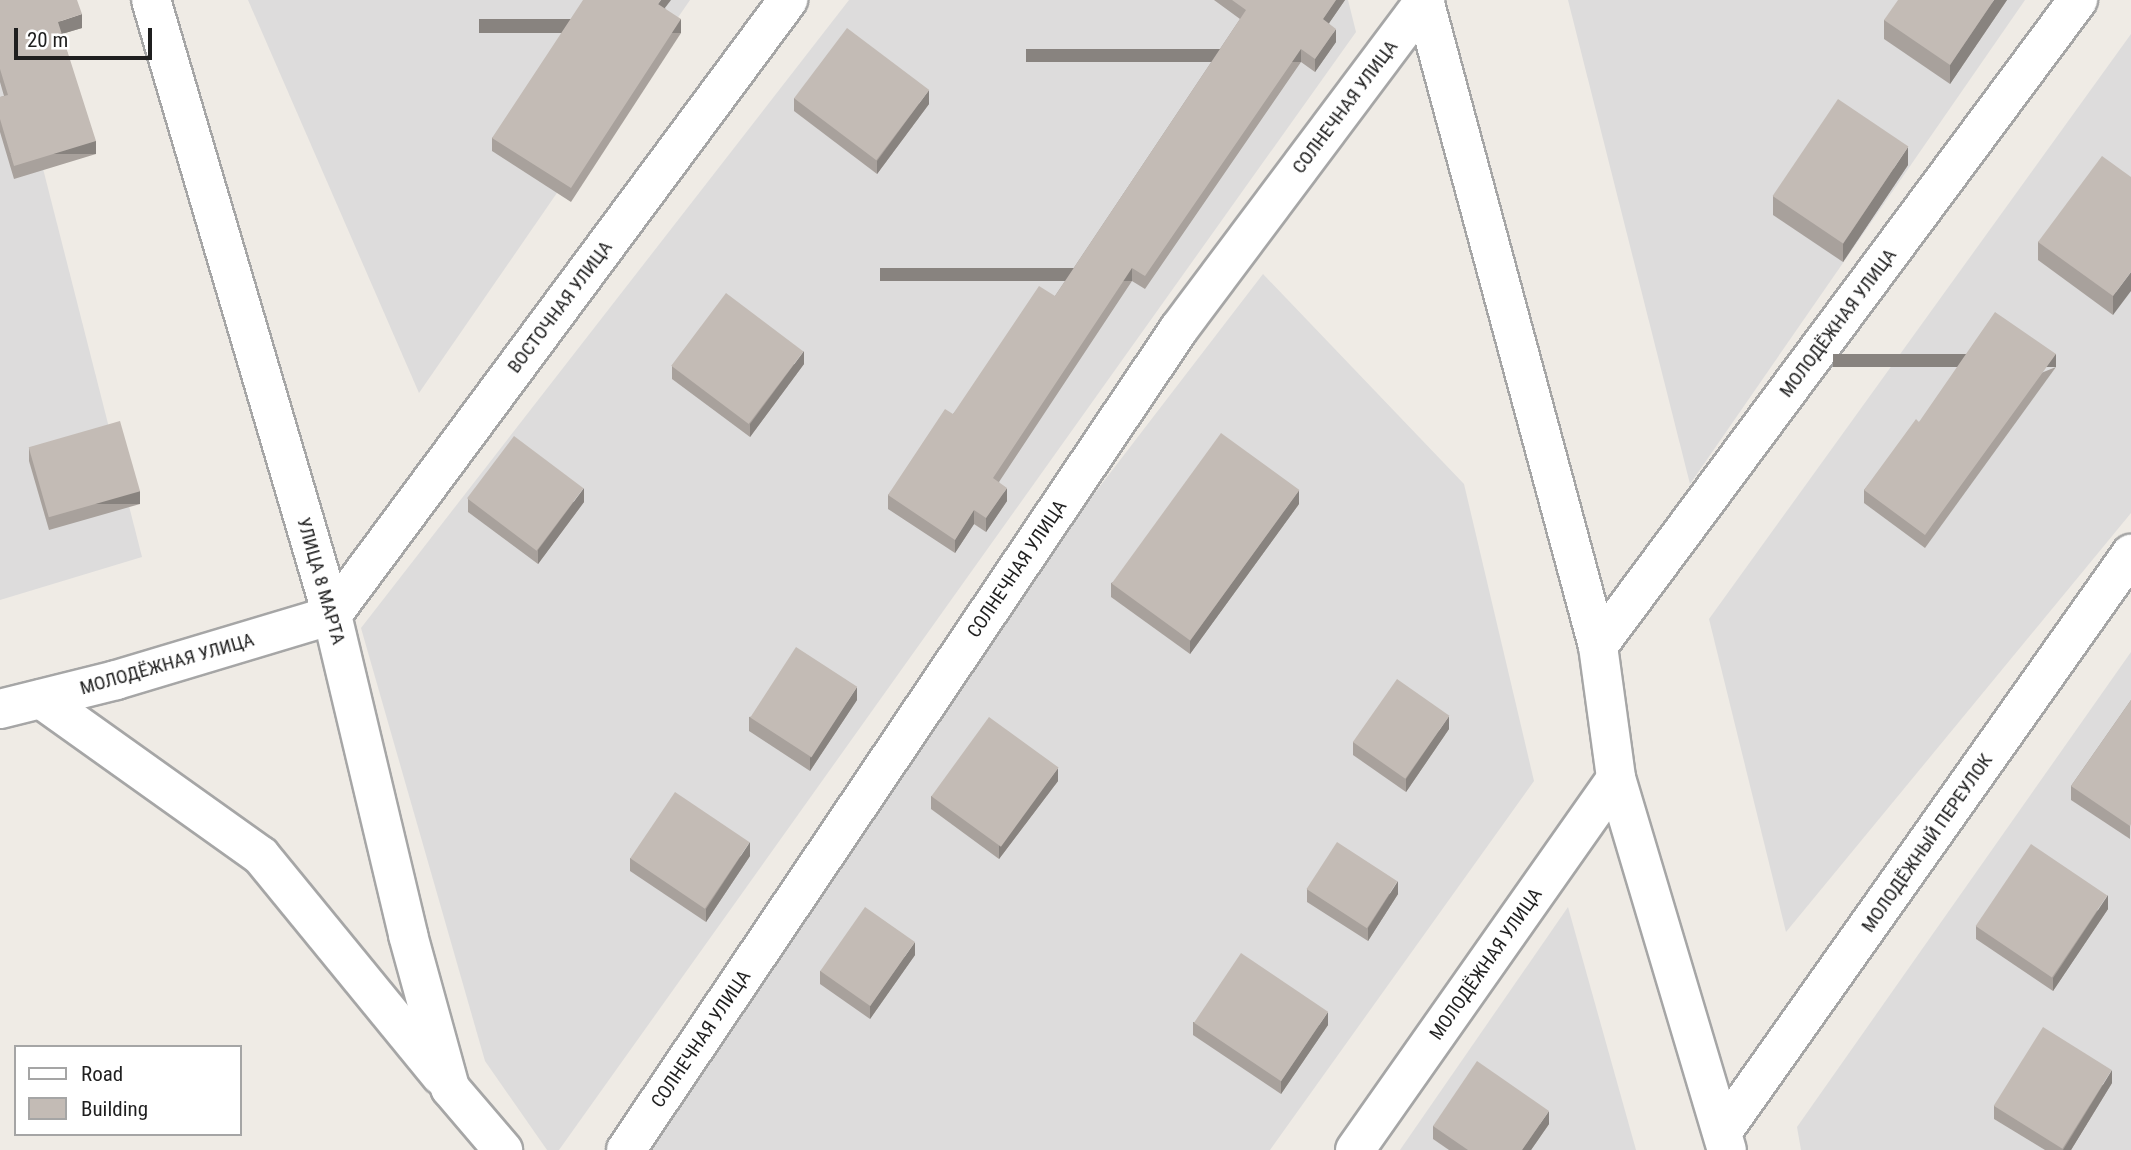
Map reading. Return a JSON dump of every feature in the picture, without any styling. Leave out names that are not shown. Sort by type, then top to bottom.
[{"type":"street","name":"УЛИЦА 8 МАРТА","points":[[151,0],[332,615],[408,935],[450,1088],[503,1150]]},
{"type":"street","name":"ВОСТОЧНАЯ УЛИЦА","points":[[332,615],[788,0]]},
{"type":"street","name":"МОЛОДЁЖНАЯ УЛИЦА","points":[[1598,646],[2078,0]]},
{"type":"street","points":[[1424,1],[1598,646],[1616,778],[1725,1141]]},
{"type":"street","name":"СОЛНЕЧНАЯ УЛИЦА","points":[[626,1150],[1179,329],[1424,1]]},
{"type":"street","name":"МОЛОДЁЖНЫЙ ПЕРЕУЛОК","points":[[1725,1141],[2131,554]]},
{"type":"street","name":"МОЛОДЁЖНАЯ УЛИЦА","points":[[0,709],[332,615]]},
{"type":"street","points":[[41,699],[261,856],[450,1088]]},
{"type":"street","name":"МОЛОДЁЖНАЯ УЛИЦА","points":[[1355,1150],[1616,778]]},
{"type":"shaded area","points":[[0,0],[142,557],[0,600]]},
{"type":"shaded area","points":[[248,0],[690,0],[419,393]]},
{"type":"shaded area","points":[[849,0],[1348,0],[1356,32],[559,1150],[547,1150],[485,1061],[361,628]]},
{"type":"shaded area","points":[[1568,0],[2025,0],[1690,484]]},
{"type":"shaded area","points":[[2131,34],[2131,513],[1786,932],[1709,619]]},
{"type":"shaded area","points":[[1263,274],[1464,484],[1534,781],[1270,1150],[621,1150],[958,671]]},
{"type":"shaded area","points":[[2131,652],[2131,1150],[1801,1150],[1797,1127]]},
{"type":"shaded area","points":[[1568,907],[1636,1150],[1400,1150]]},
{"type":"building","points":[[0,0],[77,0],[82,14],[58,22],[96,141],[14,166],[0,119],[0,97],[8,95],[0,69]]},
{"type":"building","points":[[583,0],[661,0],[658,4],[681,19],[571,188],[492,138]]},
{"type":"building","points":[[1232,0],[1336,0],[1323,19],[1336,29],[1315,59],[1301,49],[1145,276],[1132,268],[993,478],[1007,488],[986,518],[974,510],[955,540],[888,495],[945,409],[953,414],[1039,286],[1055,296],[1246,10]]},
{"type":"building","points":[[1898,0],[1994,0],[1950,65],[1884,20]]},
{"type":"building","points":[[847,28],[929,90],[876,160],[794,98]]},
{"type":"building","points":[[1838,99],[1908,147],[1843,244],[1773,196]]},
{"type":"building","points":[[2102,156],[2131,177],[2131,272],[2113,296],[2038,242]]},
{"type":"building","points":[[726,293],[803,351],[749,424],[671,366]]},
{"type":"building","points":[[1995,312],[2056,354],[1925,535],[1864,490],[1916,419],[1919,422]]},
{"type":"building","points":[[120,421],[140,491],[49,517],[29,447]]},
{"type":"building","points":[[1221,433],[1299,490],[1190,640],[1112,583]]},
{"type":"building","points":[[514,436],[583,488],[537,551],[467,498]]},
{"type":"building","points":[[796,647],[857,687],[811,757],[750,717]]},
{"type":"building","points":[[1397,679],[1449,716],[1405,779],[1353,742]]},
{"type":"building","points":[[2131,700],[2131,824],[2130,826],[2071,786]]},
{"type":"building","points":[[989,717],[1059,768],[1001,847],[931,796]]},
{"type":"building","points":[[675,792],[750,842],[705,909],[630,858]]},
{"type":"building","points":[[1337,842],[1397,881],[1367,928],[1307,889]]},
{"type":"building","points":[[2031,844],[2107,895],[2052,978],[1976,926]]},
{"type":"building","points":[[865,907],[915,942],[870,1006],[820,971]]},
{"type":"building","points":[[1241,953],[1328,1012],[1281,1081],[1194,1023]]},
{"type":"building","points":[[2043,1027],[2112,1070],[2062,1149],[1994,1106]]},
{"type":"building","points":[[1477,1061],[1549,1111],[1522,1150],[1468,1150],[1433,1126]]}]
